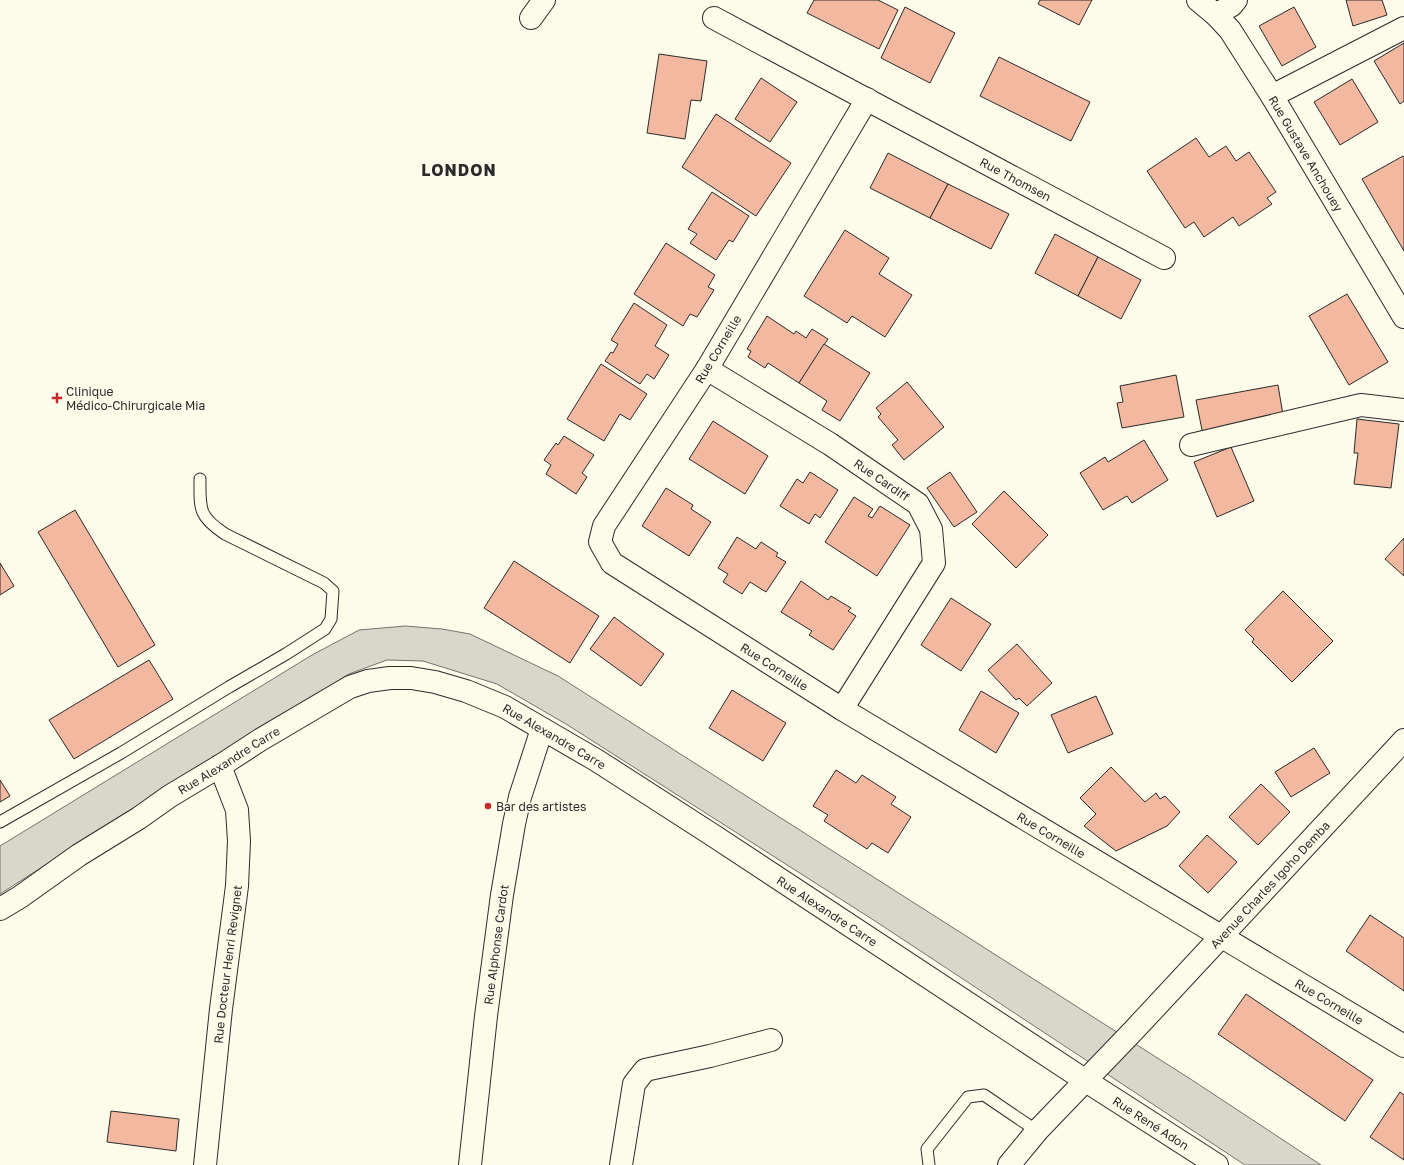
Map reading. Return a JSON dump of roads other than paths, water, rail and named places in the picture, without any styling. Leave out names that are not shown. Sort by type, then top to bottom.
[{"type":"street","points":[[531,18],[544,0]]},
{"type":"street","name":"Rue Gustave Anchouey","points":[[1198,0],[1216,14],[1230,30],[1272,96],[1404,317]]},
{"type":"street","points":[[1216,14],[1232,5],[1236,0]]},
{"type":"street","name":"Rue Thomsen","points":[[714,18],[1164,258]]},
{"type":"street","points":[[1272,96],[1404,28]]},
{"type":"street","name":"Rue Corneille","points":[[867,100],[707,369],[604,526],[600,542],[612,563],[842,709],[1404,1046]]},
{"type":"street","name":"Rue Cardiff","points":[[707,369],[830,444],[918,504],[931,529],[934,563],[842,709]]},
{"type":"street","points":[[1191,446],[1361,405],[1404,410]]},
{"type":"street","name":"Rue Alexandre Carre","points":[[0,909],[79,855],[191,783],[350,687],[368,681],[390,678],[411,678],[435,682],[466,691],[505,707],[596,760],[1089,1077]]},
{"type":"street","name":"Rue Alphonse Cardot","points":[[470,1165],[486,1016],[506,867],[520,797],[542,729]]},
{"type":"street","name":"Avenue Charles Igoho Demba","points":[[1009,1165],[1037,1131],[1222,937],[1404,740]]},
{"type":"street","name":"Rue Docteur Henri Revignet","points":[[205,1165],[221,1009],[237,886],[239,841],[237,810],[220,766]]},
{"type":"street","points":[[621,1165],[634,1084],[645,1070],[710,1056],[771,1040]]},
{"type":"street","name":"Rue René Adon","points":[[1089,1077],[1216,1165]]},
{"type":"lane","points":[[0,822],[114,757],[286,654],[325,629],[331,619],[333,591],[324,583],[225,534],[212,525],[204,515],[200,506],[200,479]]},
{"type":"lane","points":[[929,1165],[927,1149],[968,1097],[984,1095],[1037,1131]]},
{"type":"place","name":"Clinique Médico-Chirurgicale Mia","points":[[57,398]]},
{"type":"place","name":"Bar des artistes","points":[[488,806]]},
{"type":"district","name":"LONDON","points":[[459,170]]}]
